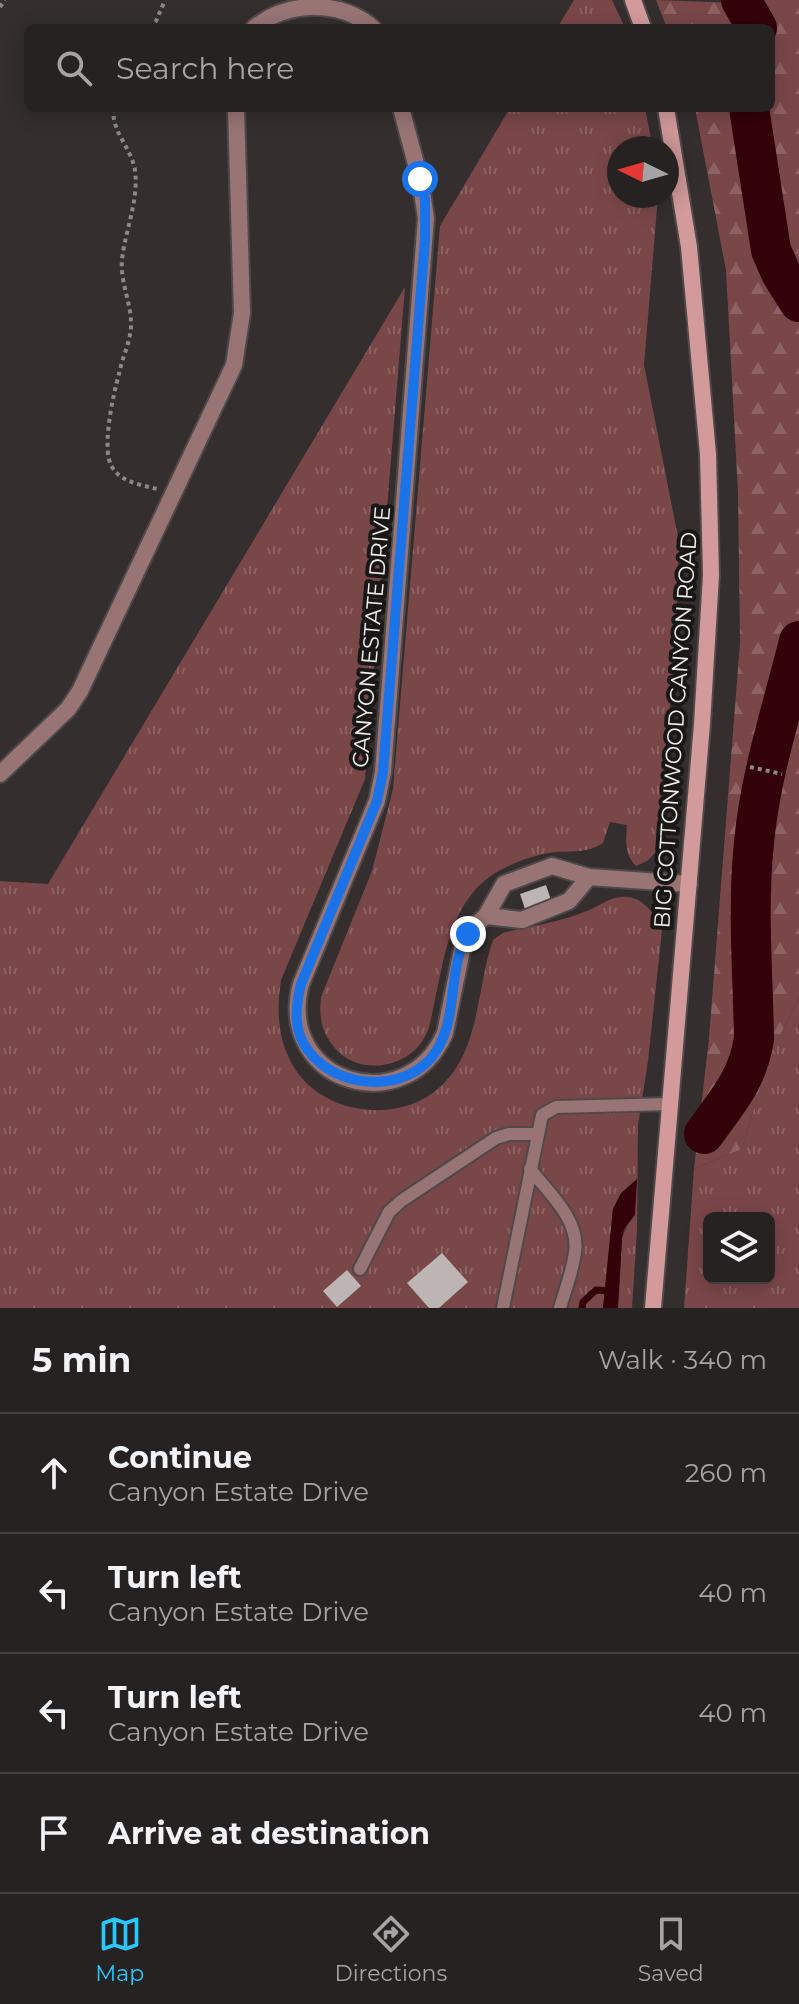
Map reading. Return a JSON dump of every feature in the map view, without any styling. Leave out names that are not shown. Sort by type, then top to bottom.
[{"type":"main road","points":[[633,0],[642,24]]},
{"type":"main road","name":"BIG COTTONWOOD CANYON ROAD","points":[[653,1308],[689,884],[711,575],[708,454],[689,247],[667,112]]},
{"type":"street","points":[[259,24],[281,7],[310,0],[345,6],[360,14],[369,24]]},
{"type":"street","points":[[0,774],[55,723],[74,700],[227,385],[240,341],[242,313],[236,112]]},
{"type":"street","name":"CANYON ESTATE DRIVE","points":[[402,112],[425,200],[426,218],[383,772],[377,801],[301,984],[297,999],[299,1033],[307,1049],[330,1070],[344,1077],[377,1082],[395,1081],[419,1070],[431,1058],[445,1033],[464,940],[486,916],[504,884],[552,866],[589,877],[689,884]]},
{"type":"street","points":[[486,916],[522,920],[569,901],[589,877]]},
{"type":"lane","points":[[503,1308],[542,1115],[556,1107],[670,1104]]},
{"type":"lane","points":[[360,1269],[393,1207],[496,1138],[509,1134],[537,1134]]},
{"type":"lane","points":[[530,1169],[566,1215],[574,1231],[576,1250],[560,1308]]},
{"type":"path","points":[[0,7],[5,0]]},
{"type":"path","points":[[153,24],[165,0]]},
{"type":"path","points":[[113,112],[112,122],[130,152],[135,176],[122,265],[131,322],[112,412],[109,460],[116,474],[124,480],[174,495]]},
{"type":"path","points":[[750,767],[782,774]]},
{"type":"green space","points":[[574,0],[612,0],[623,24],[559,24]]},
{"type":"green space","points":[[656,0],[739,3],[739,0],[799,0],[799,997],[769,1058],[742,1149],[694,1169],[709,1038],[740,643],[738,492],[726,270],[696,112],[775,112],[775,24],[665,24]]},
{"type":"green space","points":[[508,112],[646,112],[651,136],[607,136],[607,208],[657,208],[644,365],[679,542],[675,656],[655,853],[636,866],[628,852],[627,825],[610,822],[603,843],[597,846],[530,858],[488,878],[475,890],[457,918],[442,966],[430,1025],[423,1040],[415,1050],[393,1063],[368,1065],[355,1062],[334,1047],[322,1024],[321,997],[372,871],[393,789],[440,226]]},
{"type":"green space","points":[[405,287],[365,779],[281,980],[279,1010],[282,1039],[301,1077],[317,1092],[336,1102],[380,1110],[422,1100],[440,1087],[463,1055],[476,1018],[493,940],[503,933],[577,915],[616,898],[634,898],[645,905],[662,930],[638,1125],[637,1230],[632,1308],[618,1308],[622,1238],[629,1221],[613,1209],[603,1308],[0,1308],[0,881],[48,884]]},
{"type":"green space","points":[[799,997],[799,1308],[684,1308],[694,1169],[742,1149],[769,1058]]},
{"type":"shaded area","points":[[637,1179],[635,1215],[624,1229],[622,1238],[618,1308],[603,1308],[613,1209],[621,1193]]},
{"type":"building","points":[[546,885],[551,900],[525,909],[520,894]]},
{"type":"building","points":[[442,1253],[468,1282],[439,1308],[429,1308],[407,1283]]},
{"type":"building","points":[[347,1270],[361,1286],[337,1307],[323,1291]]},
{"type":"waterway","points":[[741,0],[755,24]]},
{"type":"waterway","points":[[750,112],[771,250],[799,302]]},
{"type":"waterway","points":[[704,1134],[741,1079],[754,1039],[751,916],[754,843],[767,767],[799,641]]},
{"type":"waterway","points":[[582,1308],[583,1302],[596,1290],[611,1291]]},
{"type":"route","points":[[420,179],[425,200],[425,239],[383,772],[377,801],[301,984],[296,1018],[307,1049],[330,1070],[362,1081],[395,1081],[419,1070],[431,1058],[445,1033],[460,956],[468,934]]}]
